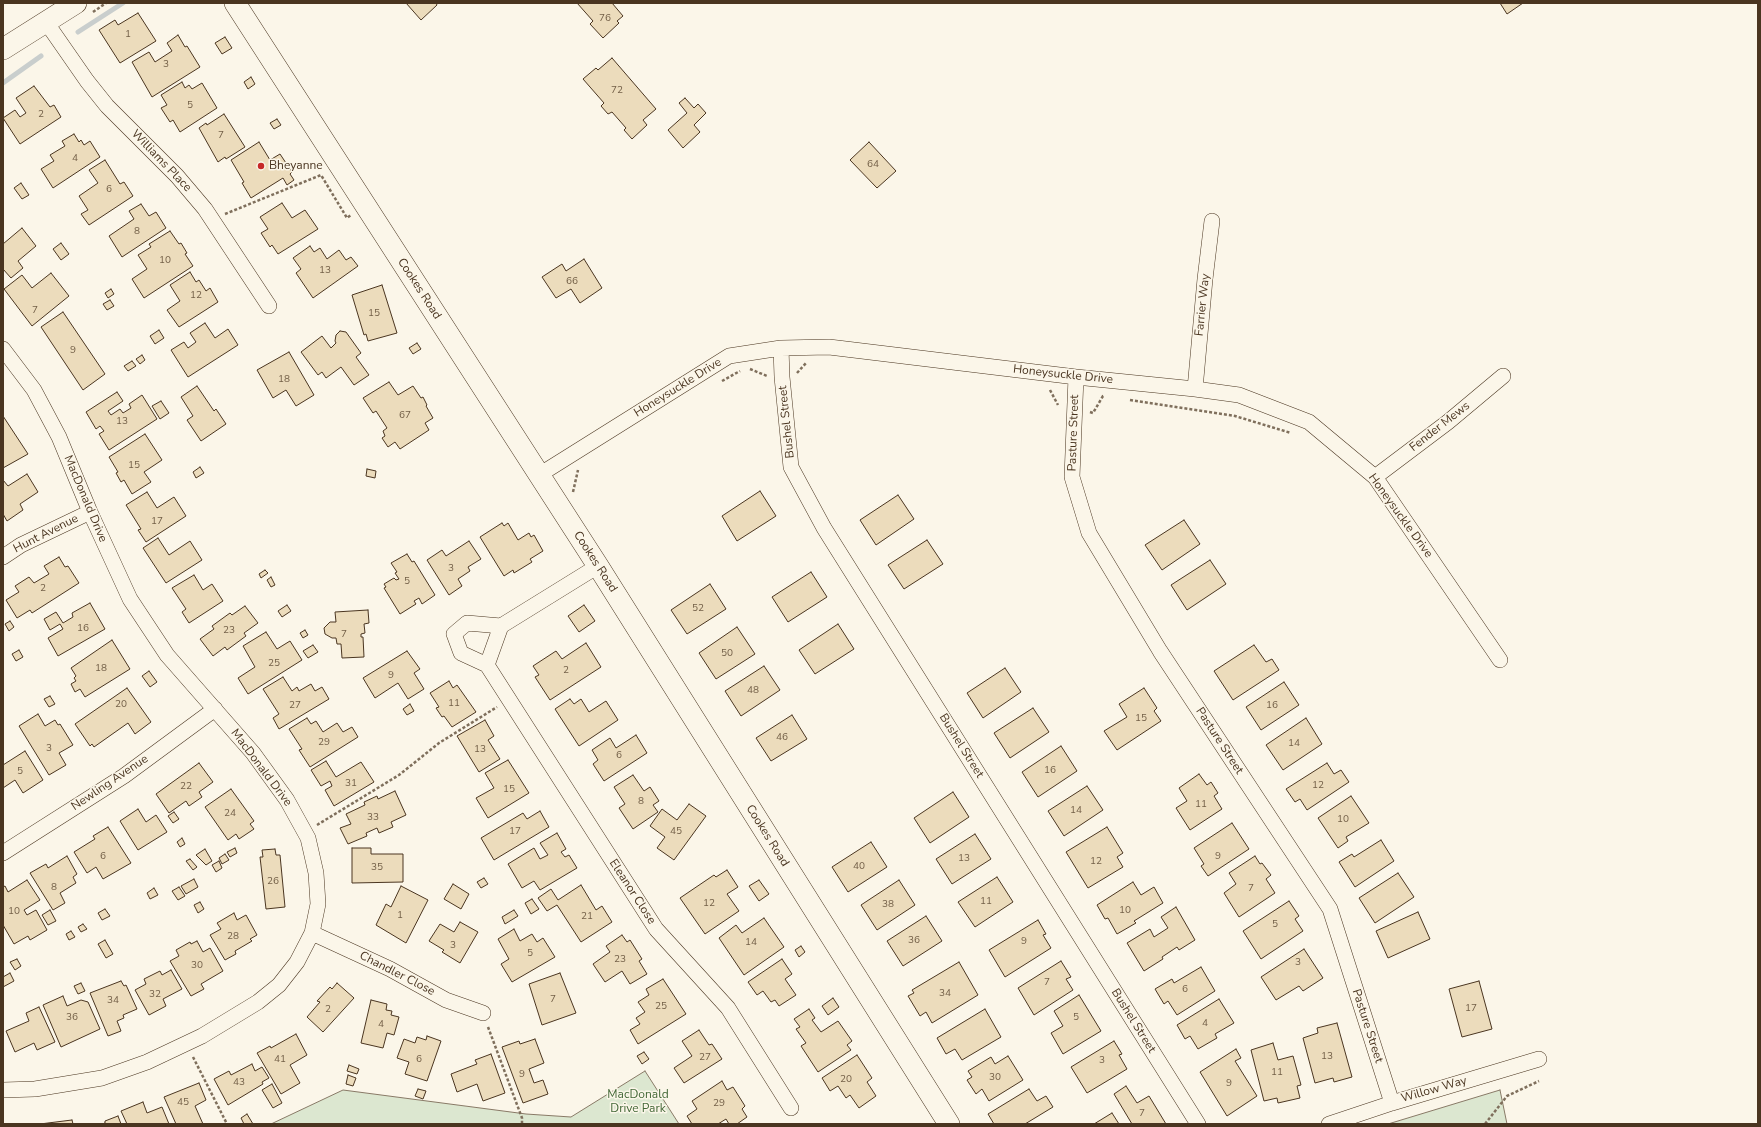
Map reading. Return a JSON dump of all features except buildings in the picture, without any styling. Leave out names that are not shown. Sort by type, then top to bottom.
[{"type":"street","points":[[3,49],[74,3]]},
{"type":"street","name":"Cookes Road","points":[[235,3],[598,566],[949,1124]]},
{"type":"street","name":"Williams Place","points":[[46,22],[87,81],[107,106],[177,176],[205,209],[269,306]]},
{"type":"street","name":"Farrier Way","points":[[1195,389],[1212,221]]},
{"type":"street","name":"Honeysuckle Drive","points":[[539,475],[729,356],[781,348],[829,347],[1239,395],[1310,422],[1375,478],[1500,660]]},
{"type":"street","name":"Bushel Street","points":[[781,348],[782,377],[792,467],[829,534],[1198,1124]]},
{"type":"street","name":"MacDonald Drive","points":[[3,349],[38,397],[59,437],[90,512],[130,599],[167,655],[253,753],[287,800],[308,838],[316,873],[318,904],[312,933],[297,962],[279,985],[258,1002],[202,1036],[147,1062],[102,1078],[35,1089],[3,1090]]},
{"type":"street","name":"Pasture Street","points":[[1076,376],[1072,477],[1089,533],[1160,651],[1330,909],[1392,1103]]},
{"type":"street","name":"Fender Mews","points":[[1375,478],[1448,422],[1503,376]]},
{"type":"street","name":"Hunt Avenue","points":[[3,557],[21,545],[90,512]]},
{"type":"street","points":[[501,626],[487,665],[461,653],[454,634],[467,623],[501,626],[598,566]]},
{"type":"street","name":"Eleanor Close","points":[[487,665],[656,929],[728,1008],[791,1108]]},
{"type":"street","name":"Newling Avenue","points":[[3,853],[124,776],[215,710]]},
{"type":"street","name":"Chandler Close","points":[[312,933],[390,969],[446,1000],[483,1013]]},
{"type":"street","name":"Willow Way","points":[[1329,1124],[1392,1103],[1540,1059]]},
{"type":"path","points":[[221,216],[321,175],[347,218],[355,212]]},
{"type":"path","points":[[747,367],[766,376]]},
{"type":"path","points":[[719,383],[742,370]]},
{"type":"path","points":[[1093,413],[1103,396],[1111,397]]},
{"type":"path","points":[[1127,399],[1236,416],[1292,434]]},
{"type":"path","points":[[572,496],[577,471],[584,466]]},
{"type":"path","points":[[314,827],[399,775],[439,743],[502,704]]},
{"type":"path","points":[[489,1031],[522,1118],[522,1124]]},
{"type":"path","points":[[191,1053],[227,1124]]},
{"type":"path","points":[[1485,1124],[1508,1096],[1539,1080]]},
{"type":"green space","name":"MacDonald Drive Park","points":[[645,1071],[679,1124],[271,1124],[343,1090],[526,1114],[571,1117]]},
{"type":"green space","points":[[1500,1090],[1507,1124],[1388,1124]]},
{"type":"waterway","points":[[78,32],[123,3]]},
{"type":"waterway","points":[[3,83],[41,56]]},
{"type":"place","name":"Bheyanne","points":[[261,166]]}]
